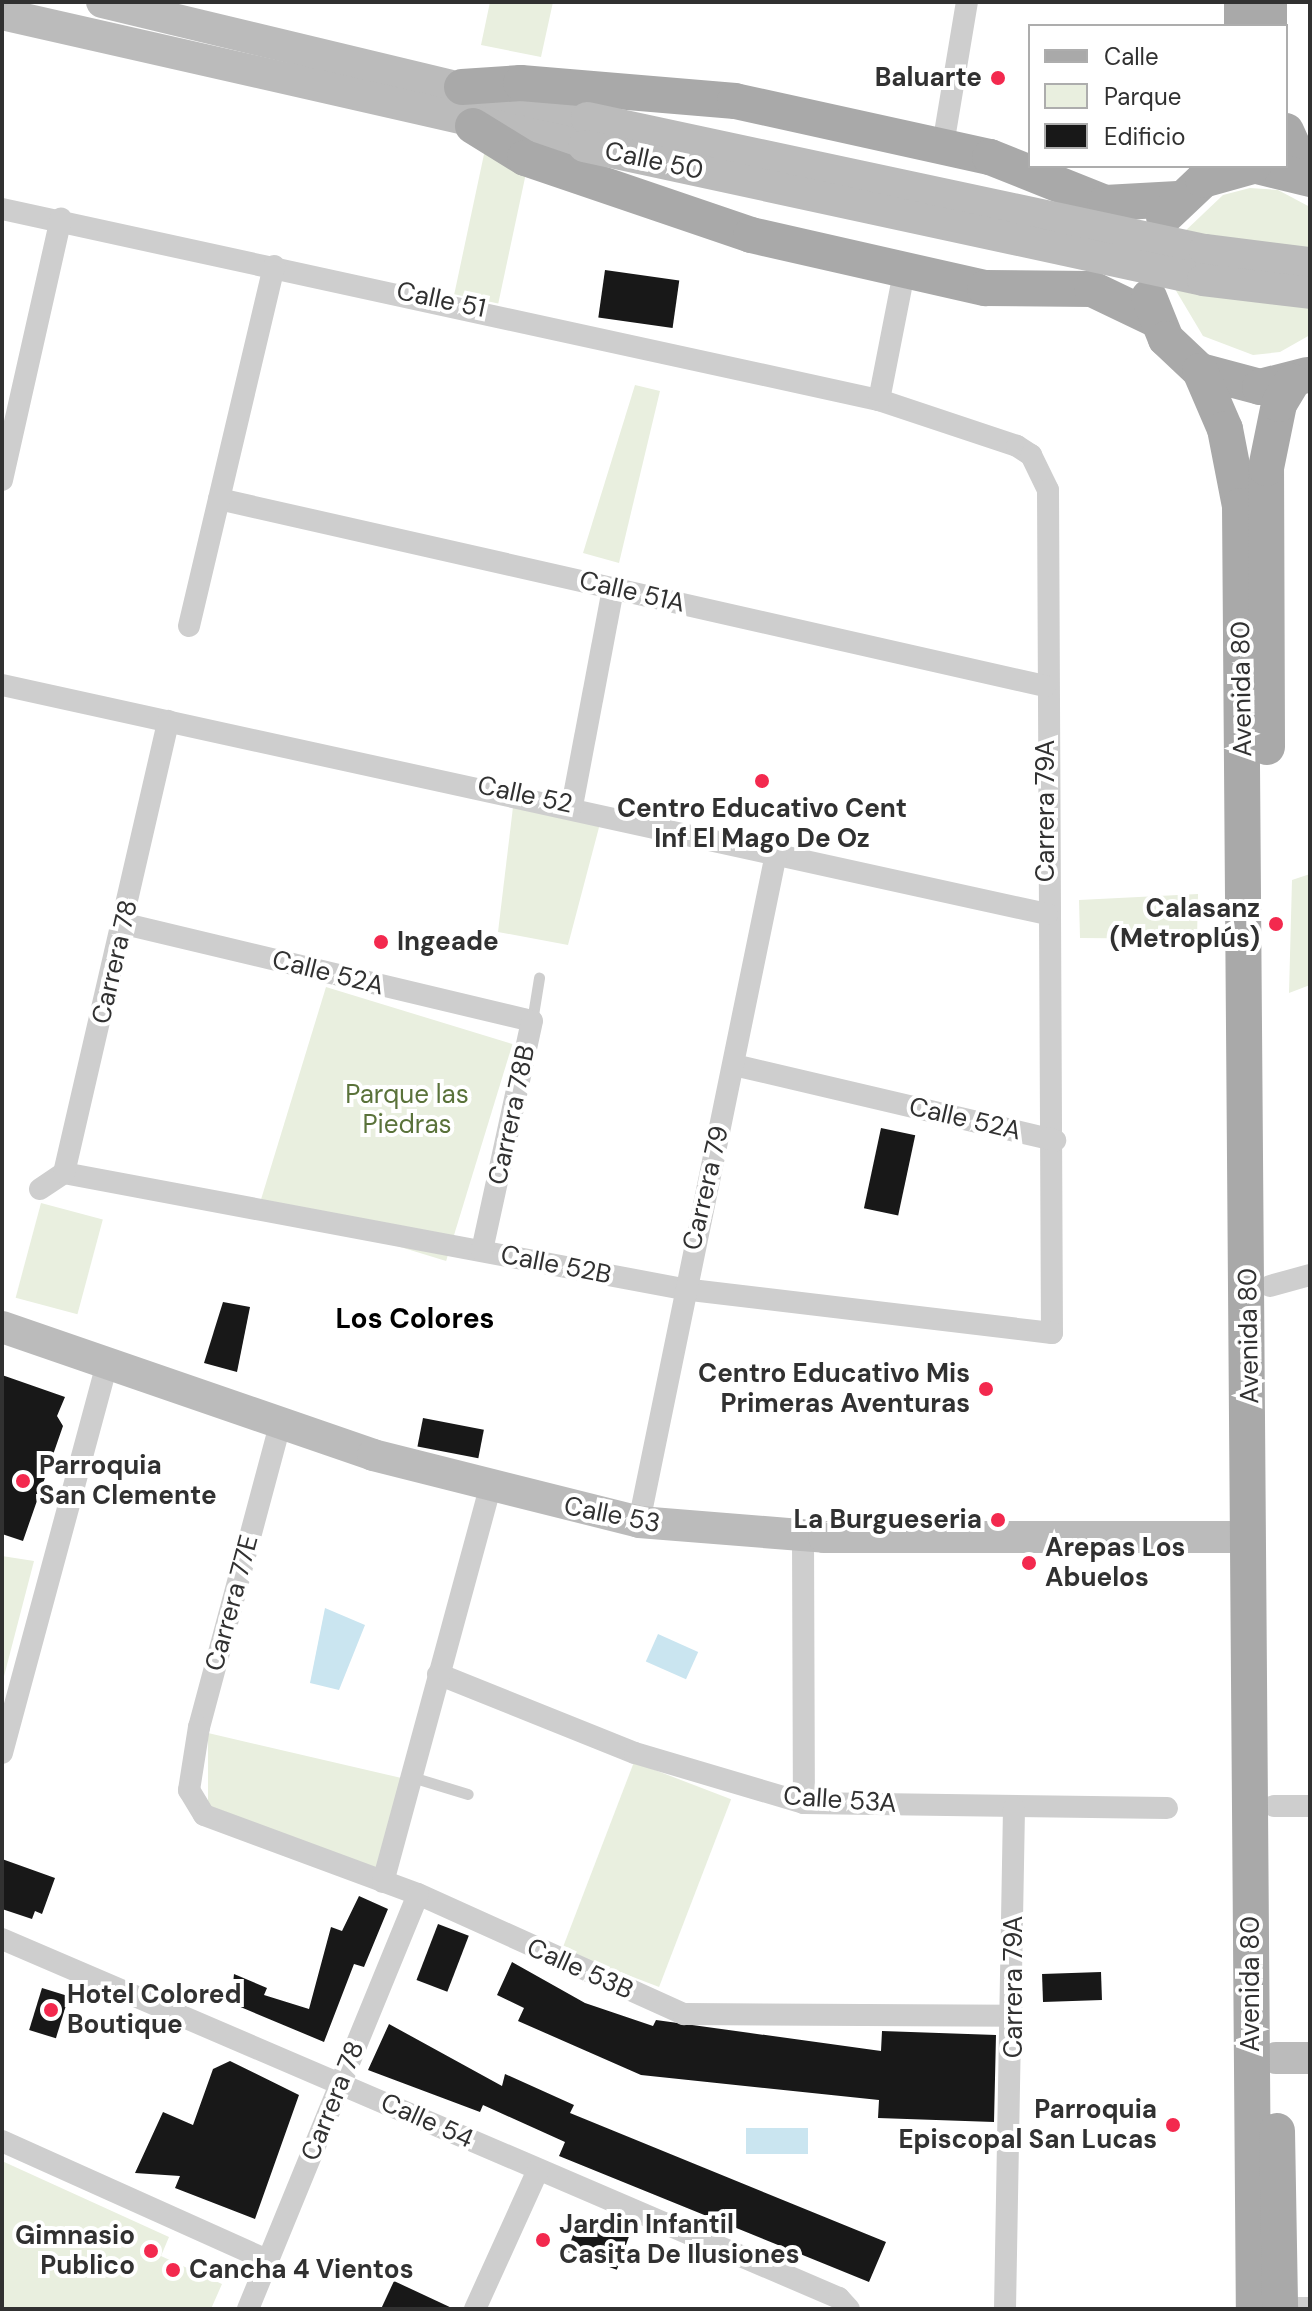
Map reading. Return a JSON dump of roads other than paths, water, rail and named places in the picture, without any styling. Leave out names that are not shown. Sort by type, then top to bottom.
[{"type":"main road","name":"Calle 50","points":[[102,2],[462,87],[586,132],[1203,280],[1310,293]]},
{"type":"main road","points":[[1242,2],[1242,24]]},
{"type":"main road","points":[[1269,2],[1269,24]]},
{"type":"main road","name":"Calle 50","points":[[2,14],[473,126],[586,132],[1205,250],[1310,263]]},
{"type":"main road","points":[[462,87],[521,83],[723,100],[943,145],[1105,203],[1248,168]]},
{"type":"main road","points":[[473,126],[525,158],[751,235],[985,288],[1092,289],[1155,319],[1200,371],[1245,385],[1301,378]]},
{"type":"main road","points":[[1288,135],[1308,178]]},
{"type":"main road","points":[[1264,168],[1308,178]]},
{"type":"main road","points":[[1155,319],[1148,256],[1197,182]]},
{"type":"main road","name":"Avenida 80","points":[[1200,371],[1225,429],[1240,506],[1254,2309]]},
{"type":"main road","name":"Avenida 80","points":[[1280,2309],[1293,2058],[1274,1806],[1266,468],[1279,404],[1301,378]]},
{"type":"main road","name":"Calle 53","points":[[2,1327],[280,1425],[490,1489],[639,1522],[803,1536],[1249,1537]]},
{"type":"street","points":[[943,145],[967,2]]},
{"type":"street","name":"Calle 51","points":[[2,209],[61,219],[879,400]]},
{"type":"street","points":[[2,480],[61,219]]},
{"type":"street","points":[[189,626],[274,266]]},
{"type":"street","points":[[879,400],[904,272]]},
{"type":"street","name":"Carrera 79A","points":[[879,400],[1031,455],[1049,510],[1045,686],[1047,914],[1055,1140],[1052,1333]]},
{"type":"street","name":"Calle 51A","points":[[219,499],[1045,686]]},
{"type":"street","points":[[572,806],[613,588]]},
{"type":"street","name":"Calle 52","points":[[2,685],[572,806],[1047,914]]},
{"type":"street","name":"Carrera 78","points":[[64,1173],[125,924],[168,721]]},
{"type":"street","name":"Carrera 79","points":[[639,1522],[683,1289],[734,1065],[776,854]]},
{"type":"street","name":"Calle 52A","points":[[125,924],[532,1021]]},
{"type":"street","name":"Carrera 78B","points":[[482,1251],[532,1021]]},
{"type":"street","name":"Calle 52A","points":[[734,1065],[1055,1140]]},
{"type":"street","points":[[40,1189],[64,1173]]},
{"type":"street","name":"Calle 52B","points":[[64,1173],[683,1289],[1052,1333]]},
{"type":"street","points":[[1270,1286],[1310,1275]]},
{"type":"street","points":[[2,1753],[5,1722],[107,1364]]},
{"type":"street","name":"Carrera 77E","points":[[190,1781],[280,1425]]},
{"type":"street","points":[[383,1882],[415,1778],[438,1674],[490,1489]]},
{"type":"street","points":[[803,1536],[804,1803]]},
{"type":"street","name":"Calle 53A","points":[[438,1674],[635,1753],[804,1803],[1167,1808]]},
{"type":"street","name":"Calle 53B","points":[[190,1781],[204,1815],[418,1894],[684,2014],[1015,2016]]},
{"type":"street","points":[[1274,1806],[1310,1806]]},
{"type":"street","name":"Carrera 79A","points":[[1005,2309],[1015,2016],[1014,1808]]},
{"type":"street","name":"Carrera 78","points":[[248,2309],[418,1894]]},
{"type":"street","name":"Calle 54","points":[[2,1939],[839,2298],[849,2309]]},
{"type":"street","points":[[2,2141],[267,2260]]},
{"type":"street","points":[[475,2309],[538,2170]]},
{"type":"street","points":[[1254,2309],[1310,2308]]},
{"type":"lane","name":"Carrera 78B","points":[[532,1021],[539,978]]},
{"type":"lane","points":[[415,1778],[468,1794]]},
{"type":"water","points":[[325,1608],[365,1625],[339,1690],[310,1683]]},
{"type":"water","points":[[658,1634],[698,1652],[686,1679],[646,1661]]},
{"type":"water","points":[[746,2128],[808,2128],[808,2154],[746,2154]]},
{"type":"place","name":"Baluarte","points":[[998,78]]},
{"type":"place","name":"Centro Educativo Cent Inf El Mago De Oz","points":[[762,781]]},
{"type":"place","name":"Calasanz (Metroplús)","points":[[1276,924]]},
{"type":"place","name":"Ingeade","points":[[381,942]]},
{"type":"place","name":"Centro Educativo Mis Primeras Aventuras","points":[[986,1389]]},
{"type":"place","name":"Parroquia San Clemente","points":[[23,1481]]},
{"type":"place","name":"La Burgueseria","points":[[998,1520]]},
{"type":"place","name":"Arepas Los Abuelos","points":[[1029,1563]]},
{"type":"place","name":"Hotel Colored Boutique","points":[[51,2010]]},
{"type":"place","name":"Parroquia Episcopal San Lucas","points":[[1173,2125]]},
{"type":"place","name":"Jardin Infantil Casita De Ilusiones","points":[[543,2240]]},
{"type":"place","name":"Gimnasio Publico","points":[[151,2251]]},
{"type":"place","name":"Cancha 4 Vientos","points":[[173,2270]]},
{"type":"district","name":"Los Colores","points":[[415,1319]]},
{"type":"park label","name":"Parque las Piedras","points":[[407,1110]]}]
